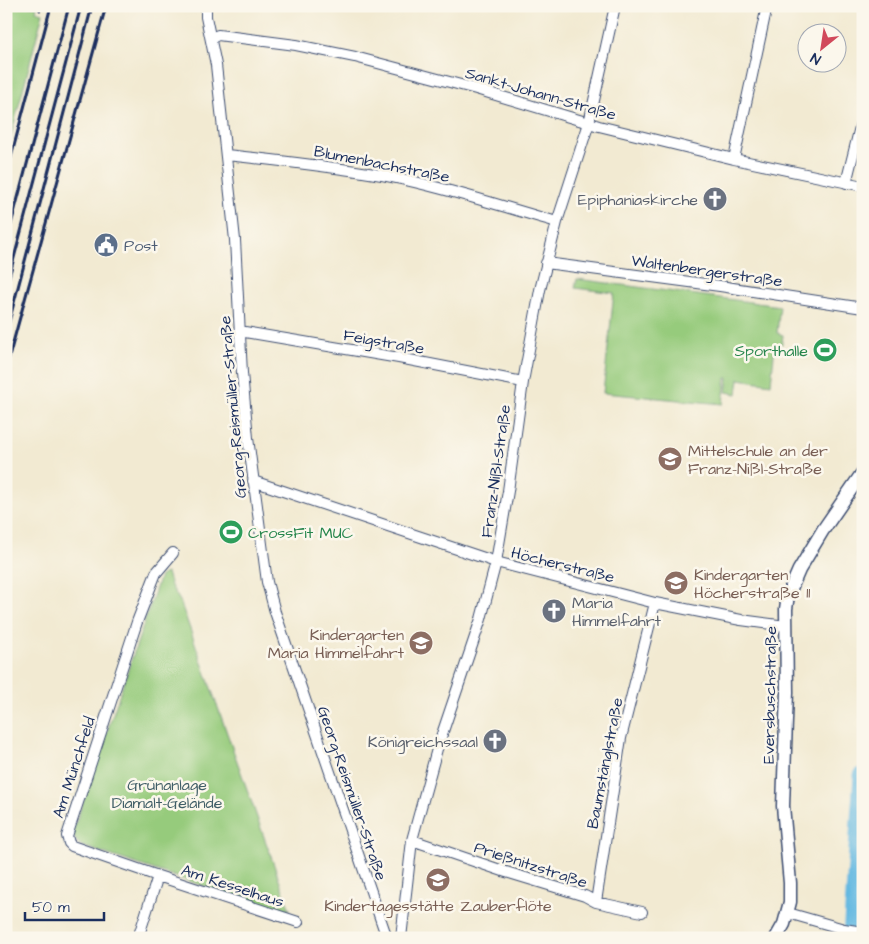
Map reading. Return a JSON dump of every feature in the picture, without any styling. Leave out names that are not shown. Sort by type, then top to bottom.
[{"type":"main road","name":"Eversbuschstraße","points":[[776,938],[788,913],[790,890],[783,806],[787,692],[786,609],[793,581],[823,530],[863,472]]},
{"type":"street","name":"Georg-Reismüller-Straße","points":[[206,6],[206,17],[212,38],[227,155],[235,240],[244,397],[267,582],[275,612],[387,938]]},
{"type":"street","name":"Franz-Nißl-Straße","points":[[401,938],[412,840],[437,749],[481,619],[496,562],[523,382],[546,263],[557,222],[589,123],[615,6]]},
{"type":"street","points":[[734,159],[767,6]]},
{"type":"street","name":"Sankt-Johann-Straße","points":[[212,38],[218,35],[237,37],[296,45],[354,57],[476,89],[589,123],[734,159],[863,186]]},
{"type":"street","points":[[846,183],[863,115]]},
{"type":"street","name":"Blumenbachstraße","points":[[227,155],[288,161],[394,177],[557,222]]},
{"type":"street","name":"Waltenbergerstraße","points":[[546,263],[863,308]]},
{"type":"street","name":"Feigstraße","points":[[239,331],[395,357],[523,382]]},
{"type":"street","name":"Höcherstraße","points":[[253,481],[496,562],[655,603],[741,620],[786,626]]},
{"type":"street","name":"Am Münchfeld","points":[[158,876],[72,846],[67,836],[137,622],[156,573],[172,553]]},
{"type":"street","name":"Baumstänglstraße","points":[[596,902],[621,738],[655,603]]},
{"type":"street","name":"Prießnitzstraße","points":[[412,840],[585,896],[596,902],[642,912]]},
{"type":"street","points":[[138,938],[158,876]]},
{"type":"street","name":"Am Kesselhaus","points":[[158,876],[298,922]]},
{"type":"street","points":[[788,913],[862,931]]},
{"type":"green space","points":[[6,6],[37,6],[36,11],[43,13],[6,155]]},
{"type":"green space","points":[[577,279],[780,306],[777,333],[783,335],[782,344],[775,345],[771,384],[739,379],[737,394],[726,392],[728,378],[726,378],[723,404],[603,393],[614,293],[575,288]]},
{"type":"green space","name":"Grünanlage Diamalt-Gelände","points":[[167,573],[171,586],[180,601],[290,910],[277,910],[82,846],[72,834],[160,576]]},
{"type":"waterway","points":[[852,938],[863,776]]},
{"type":"railway","points":[[40,10],[41,6]]},
{"type":"railway","points":[[6,176],[51,6]]},
{"type":"railway","points":[[6,243],[69,6]]},
{"type":"railway","points":[[6,288],[81,6]]},
{"type":"railway","points":[[6,333],[92,6]]},
{"type":"railway","points":[[6,368],[106,6]]},
{"type":"place","name":"Epiphaniaskirche","points":[[715,199]]},
{"type":"place","name":"Post","points":[[106,245]]},
{"type":"place","name":"Sporthalle","points":[[825,350]]},
{"type":"place","name":"Mittelschule an der Franz-Nißl-Straße","points":[[670,459]]},
{"type":"place","name":"CrossFit MUC","points":[[231,532]]},
{"type":"place","name":"Kindergarten Höcherstraße 11","points":[[676,583]]},
{"type":"place","name":"Maria Himmelfahrt","points":[[554,611]]},
{"type":"place","name":"Kindergarten Maria Himmelfahrt","points":[[421,643]]},
{"type":"place","name":"Königreichssaal","points":[[495,741]]},
{"type":"place","name":"Kindertagesstätte Zauberflöte","points":[[438,880]]}]
